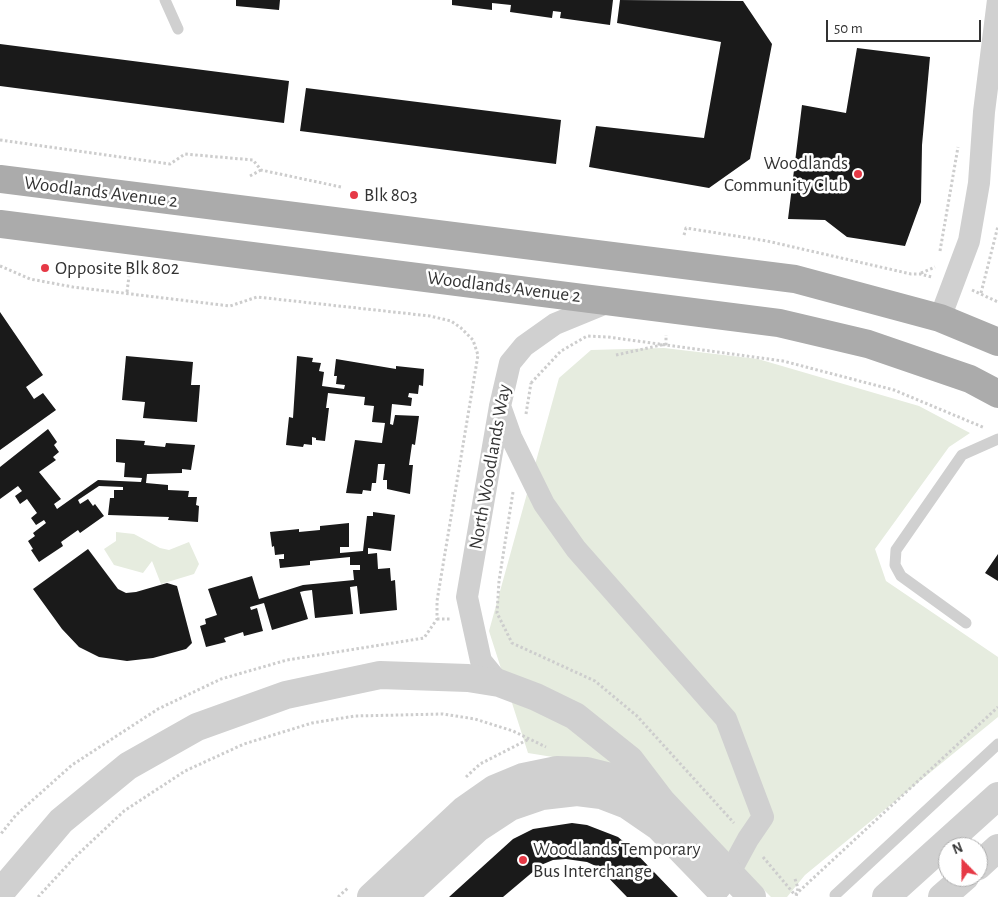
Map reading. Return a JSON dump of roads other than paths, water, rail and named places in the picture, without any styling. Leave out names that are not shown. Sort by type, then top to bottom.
[{"type":"main road","name":"Woodlands Avenue 2","points":[[0,179],[796,279],[940,318],[998,342]]},
{"type":"main road","name":"Woodlands Avenue 2","points":[[0,224],[779,322],[859,342],[970,379],[998,394]]},
{"type":"street","points":[[940,318],[969,241],[979,183],[984,112],[998,0]]},
{"type":"street","name":"North Woodlands Way","points":[[499,683],[481,661],[467,597],[500,406],[510,363],[524,346],[555,324],[611,301]]},
{"type":"street","points":[[500,406],[511,437],[544,504],[576,549],[726,719],[763,817],[748,839],[728,885]]},
{"type":"street","points":[[0,893],[60,821],[128,766],[197,727],[286,695],[380,676],[468,678],[499,683],[536,697],[575,716],[605,738],[630,760],[728,885]]},
{"type":"street","points":[[371,897],[464,810],[494,789],[523,777],[557,770],[587,771],[615,778],[662,802]]},
{"type":"street","points":[[402,897],[478,828],[510,807],[542,796],[577,792],[601,795],[627,805],[659,827],[728,885],[752,897]]},
{"type":"street","points":[[886,897],[998,796]]},
{"type":"street","points":[[988,857],[998,848]]},
{"type":"street","points":[[942,897],[954,887]]},
{"type":"lane","points":[[165,0],[178,30]]},
{"type":"lane","points":[[966,623],[901,576],[895,565],[896,550],[962,455],[998,439]]},
{"type":"lane","points":[[835,895],[998,744]]},
{"type":"place","name":"Woodlands Community Club","points":[[858,174]]},
{"type":"place","name":"Blk 803","points":[[354,195]]},
{"type":"place","name":"Opposite Blk 802","points":[[45,268]]},
{"type":"place","name":"Woodlands Temporary Bus Interchange","points":[[523,860]]}]
